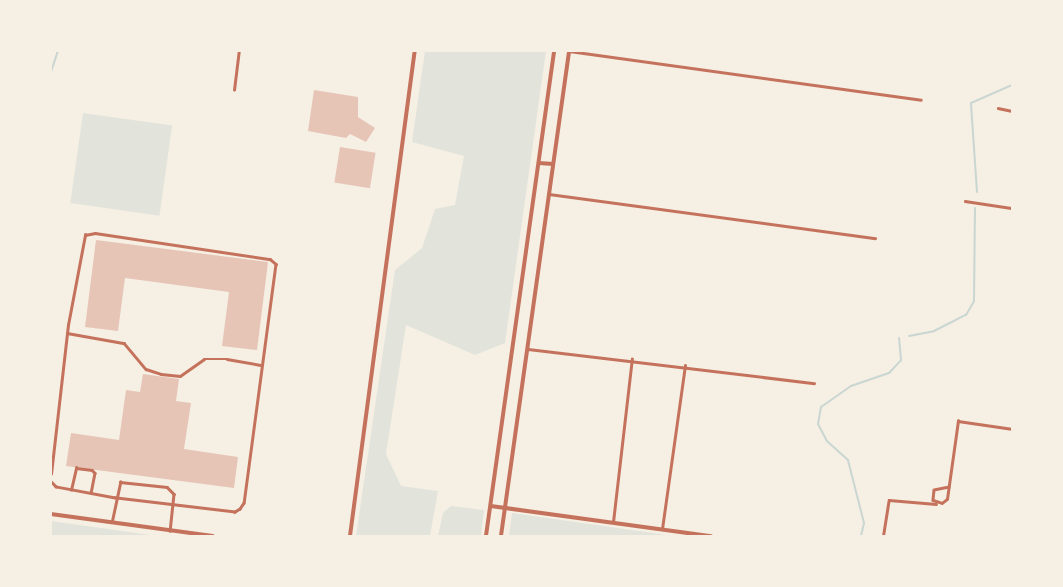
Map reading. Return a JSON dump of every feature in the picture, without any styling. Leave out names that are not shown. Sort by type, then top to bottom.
[{"type":"street","points":[[234,90],[239,51]]},
{"type":"street","points":[[349,536],[415,51]]},
{"type":"street","points":[[486,536],[554,51]]},
{"type":"street","points":[[501,536],[569,51],[920,100]]},
{"type":"street","points":[[998,108],[1012,111]]},
{"type":"street","points":[[539,163],[553,164]]},
{"type":"street","points":[[549,194],[875,238]]},
{"type":"street","points":[[965,201],[1012,208]]},
{"type":"street","points":[[51,474],[68,333],[85,235],[95,233],[270,259],[276,264],[244,503],[235,512],[116,498],[56,488],[51,482]]},
{"type":"street","points":[[68,333],[124,343],[146,369],[160,374],[180,376],[204,359],[227,359],[262,365]]},
{"type":"street","points":[[526,349],[632,359],[814,383]]},
{"type":"street","points":[[613,522],[632,359]]},
{"type":"street","points":[[662,529],[685,366]]},
{"type":"street","points":[[883,536],[889,500],[937,504],[947,499],[958,421],[1012,429]]},
{"type":"street","points":[[71,490],[74,470],[84,469],[95,473],[91,493]]},
{"type":"street","points":[[111,523],[118,485],[124,480],[167,486],[174,494],[170,531]]},
{"type":"street","points":[[937,504],[933,500],[934,490],[948,487]]},
{"type":"street","points":[[491,506],[711,536]]},
{"type":"street","points":[[51,514],[213,536]]},
{"type":"shaded area","points":[[425,51],[546,51],[505,343],[475,355],[406,325],[386,454],[401,486],[438,491],[430,536],[356,536],[395,270],[422,248],[435,209],[455,205],[464,156],[412,142]]},
{"type":"shaded area","points":[[83,113],[172,126],[159,216],[70,203]]},
{"type":"shaded area","points":[[451,506],[484,510],[481,536],[438,536],[443,513]]},
{"type":"shaded area","points":[[512,513],[674,536],[509,536]]},
{"type":"shaded area","points":[[51,521],[115,530],[157,536],[51,536]]},
{"type":"building","points":[[314,90],[358,97],[358,117],[375,128],[366,142],[350,134],[346,138],[308,131]]},
{"type":"building","points":[[340,147],[376,153],[370,188],[334,183]]},
{"type":"building","points":[[96,240],[268,262],[257,350],[222,346],[229,292],[125,278],[118,331],[85,327]]},
{"type":"building","points":[[143,374],[179,379],[176,401],[191,403],[184,449],[238,457],[234,488],[66,466],[71,433],[119,440],[126,390],[140,392]]},
{"type":"waterway","points":[[51,72],[58,51]]},
{"type":"waterway","points":[[977,192],[971,103],[1012,85]]},
{"type":"waterway","points":[[909,336],[934,331],[966,315],[974,301],[975,208]]},
{"type":"waterway","points":[[861,536],[864,523],[848,460],[827,441],[818,424],[821,407],[851,386],[889,373],[901,360],[899,338]]}]
